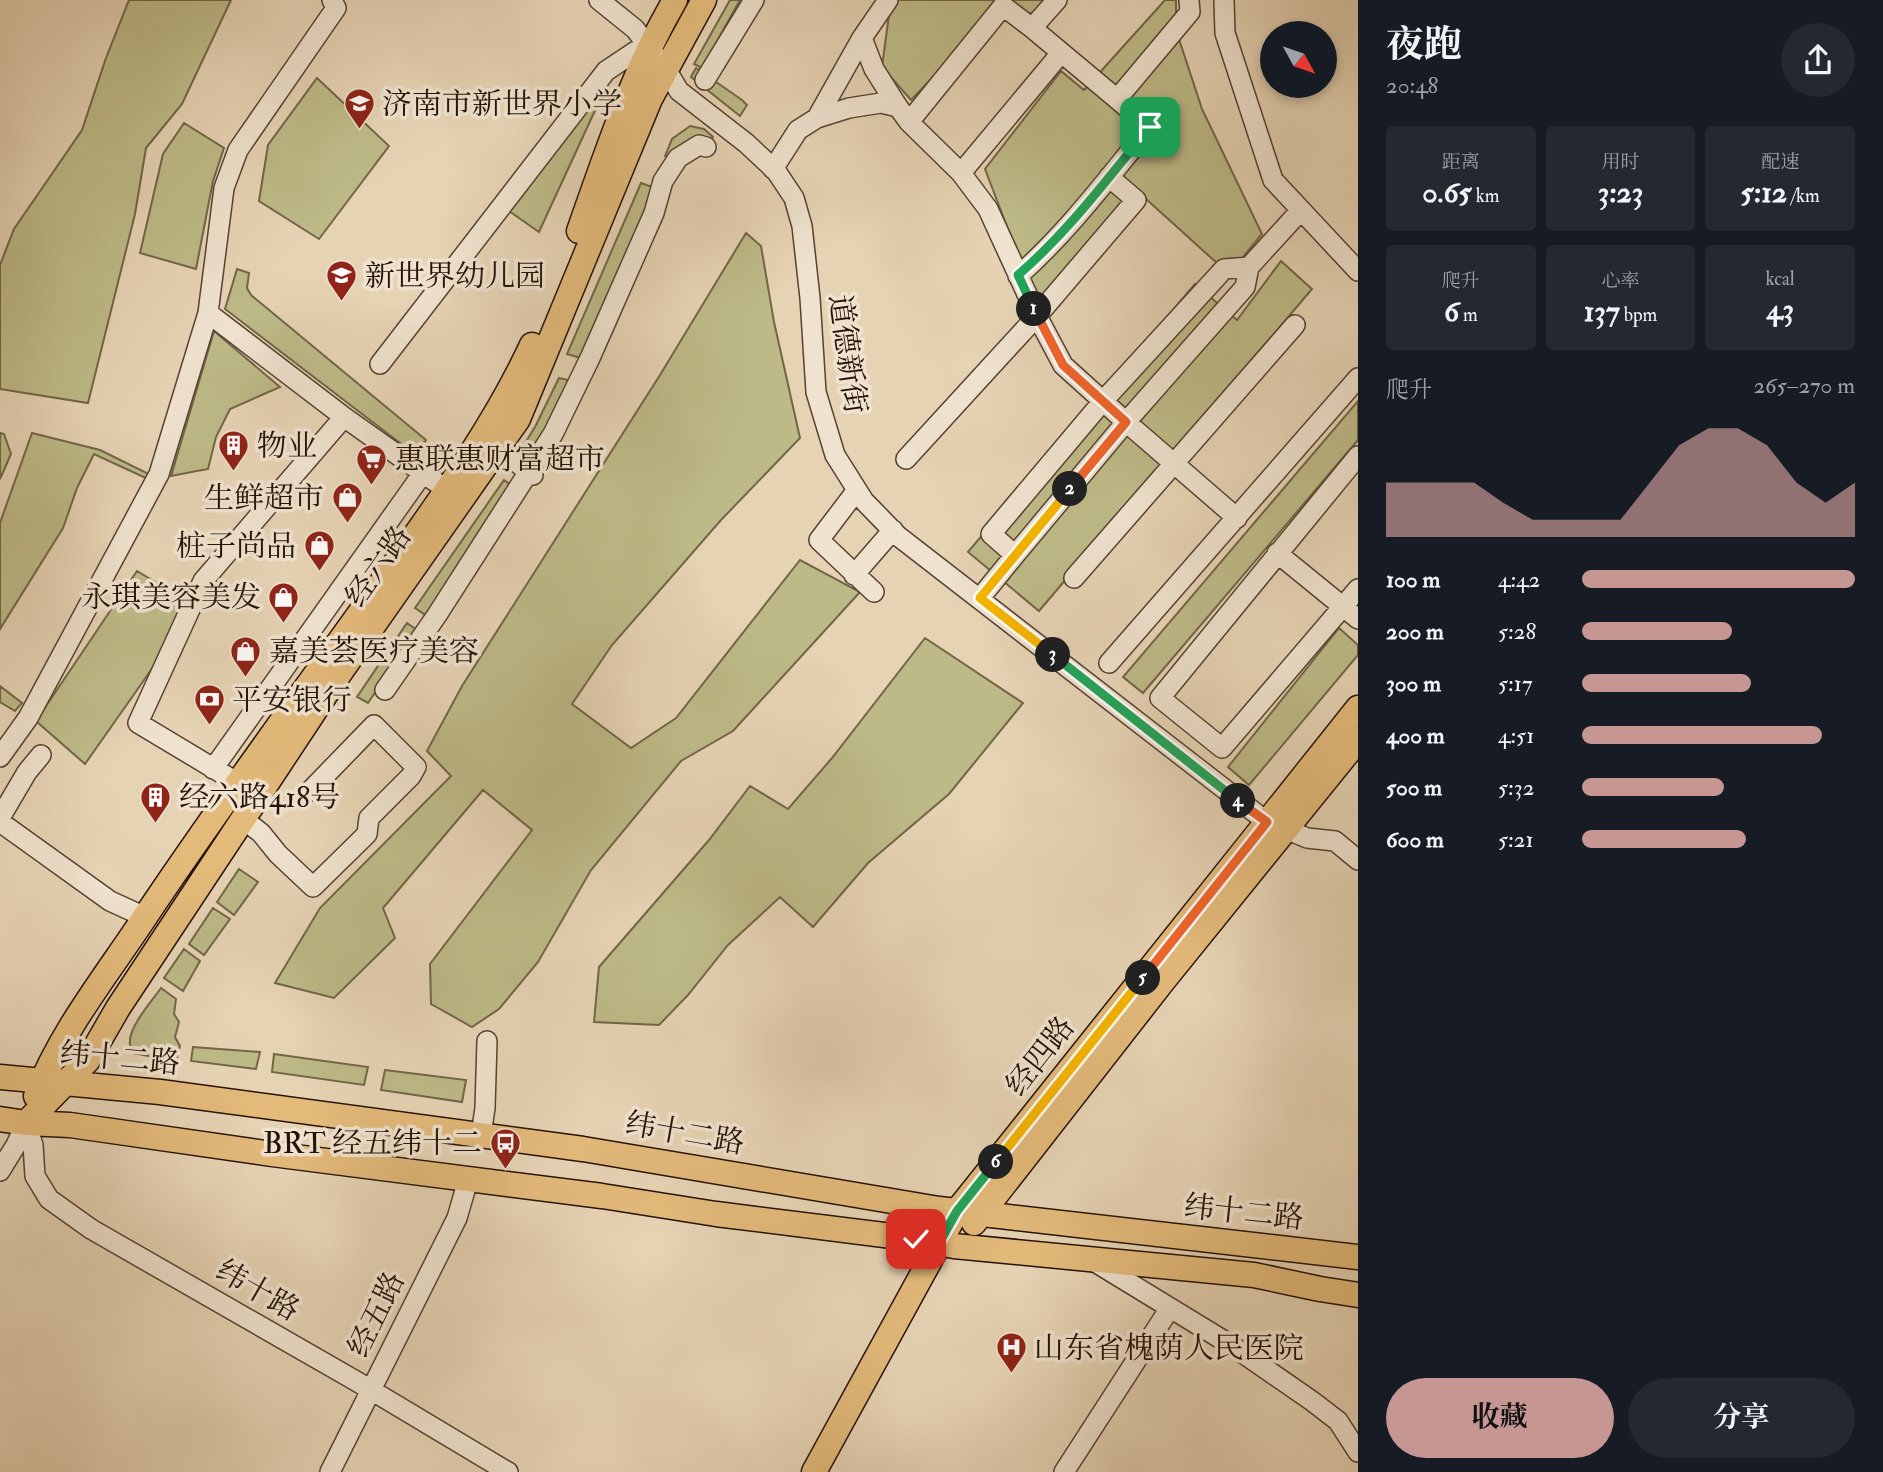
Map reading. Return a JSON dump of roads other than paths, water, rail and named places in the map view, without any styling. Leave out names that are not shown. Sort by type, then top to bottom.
[{"type":"main road","name":"经六路","points":[[53,1083],[57,1048],[238,783],[483,437],[516,378],[549,307],[649,47],[675,0]]},
{"type":"main road","name":"经六路","points":[[26,1123],[53,1083],[88,1060],[118,1007],[337,677],[518,419],[650,99],[704,0]]},
{"type":"main road","name":"经四路","points":[[814,1472],[947,1245],[982,1214],[1163,981],[1358,708]]},
{"type":"main road","name":"经四路","points":[[831,1472],[947,1245],[957,1211],[1276,825],[1358,740]]},
{"type":"main road","name":"纬十二路","points":[[0,1077],[160,1092],[607,1152],[957,1211],[1358,1257]]},
{"type":"main road","name":"纬十二路","points":[[0,1119],[70,1125],[947,1245],[1254,1275],[1358,1294]]},
{"type":"street","points":[[0,757],[28,718],[159,474],[208,313],[224,188],[238,150],[335,8],[332,0]]},
{"type":"street","name":"道德新街","points":[[599,0],[635,29],[666,69],[679,91],[746,143],[773,169],[794,198],[802,226],[817,393],[835,454],[864,501],[893,530],[1276,825]]},
{"type":"street","points":[[705,80],[754,0]]},
{"type":"street","points":[[817,118],[862,38],[888,0]]},
{"type":"street","points":[[1032,28],[1057,0]]},
{"type":"street","points":[[1117,99],[1190,12],[1189,0]]},
{"type":"street","points":[[1224,0],[1225,33],[1273,180],[1358,271]]},
{"type":"street","points":[[903,115],[1003,6],[1150,127],[1041,255],[1018,275]]},
{"type":"street","points":[[862,38],[874,69],[903,115],[961,173],[988,209],[1037,316],[1063,365],[1237,518]]},
{"type":"street","points":[[380,364],[606,71],[636,51],[649,47]]},
{"type":"street","points":[[961,173],[1061,53]]},
{"type":"street","points":[[773,169],[798,130],[817,118],[849,108],[881,103],[903,115]]},
{"type":"street","points":[[385,690],[531,473],[553,434],[654,213],[663,181],[678,158],[699,145],[706,147]]},
{"type":"street","points":[[906,459],[1037,316],[1136,200],[1109,177]]},
{"type":"street","points":[[980,598],[1126,422],[1245,287],[1249,267],[1301,210]]},
{"type":"street","points":[[1015,555],[991,534],[1103,401],[1224,269],[1249,267]]},
{"type":"street","points":[[208,313],[344,417],[447,490]]},
{"type":"street","points":[[1074,578],[1295,325]]},
{"type":"street","points":[[1109,663],[1358,378]]},
{"type":"street","points":[[238,783],[138,723],[203,581],[344,417]]},
{"type":"street","points":[[498,448],[531,473]]},
{"type":"street","points":[[1358,456],[1160,698],[1222,748],[1351,612],[1358,589]]},
{"type":"street","points":[[213,769],[423,473]]},
{"type":"street","points":[[857,489],[819,540],[874,592]]},
{"type":"street","points":[[854,575],[893,530]]},
{"type":"street","points":[[1277,553],[1351,612]]},
{"type":"street","points":[[243,820],[261,833],[278,854],[313,887],[368,834],[369,818],[411,776],[416,767],[374,725],[310,791]]},
{"type":"street","points":[[41,755],[27,772],[0,820],[110,901],[145,917]]},
{"type":"street","points":[[1276,825],[1307,838],[1335,841],[1358,860]]},
{"type":"street","points":[[481,1135],[485,1108],[487,1041]]},
{"type":"street","name":"经六路","points":[[0,1171],[26,1123]]},
{"type":"street","name":"纬十路","points":[[26,1123],[33,1145],[35,1176],[49,1199],[91,1229],[508,1472]]},
{"type":"street","name":"经五路","points":[[330,1472],[457,1218],[468,1180]]},
{"type":"street","points":[[1091,1260],[1231,1345],[1312,1401],[1338,1421],[1358,1452]]},
{"type":"street","points":[[1064,1472],[1170,1308]]},
{"type":"place","name":"济南市新世界小学","points":[[359,131]]},
{"type":"place","name":"新世界幼儿园","points":[[342,303]]},
{"type":"place","name":"物业","points":[[234,473]]},
{"type":"place","name":"惠联惠财富超市","points":[[372,486]]},
{"type":"place","name":"生鲜超市","points":[[347,525]]},
{"type":"place","name":"桩子尚品","points":[[319,573]]},
{"type":"place","name":"永琪美容美发","points":[[284,624]]},
{"type":"place","name":"嘉美荟医疗美容","points":[[246,678]]},
{"type":"place","name":"平安银行","points":[[209,727]]},
{"type":"place","name":"经六路418号","points":[[156,824]]},
{"type":"place","name":"BRT 经五纬十二","points":[[505,1170]]},
{"type":"place","name":"山东省槐荫人民医院","points":[[1011,1375]]}]
